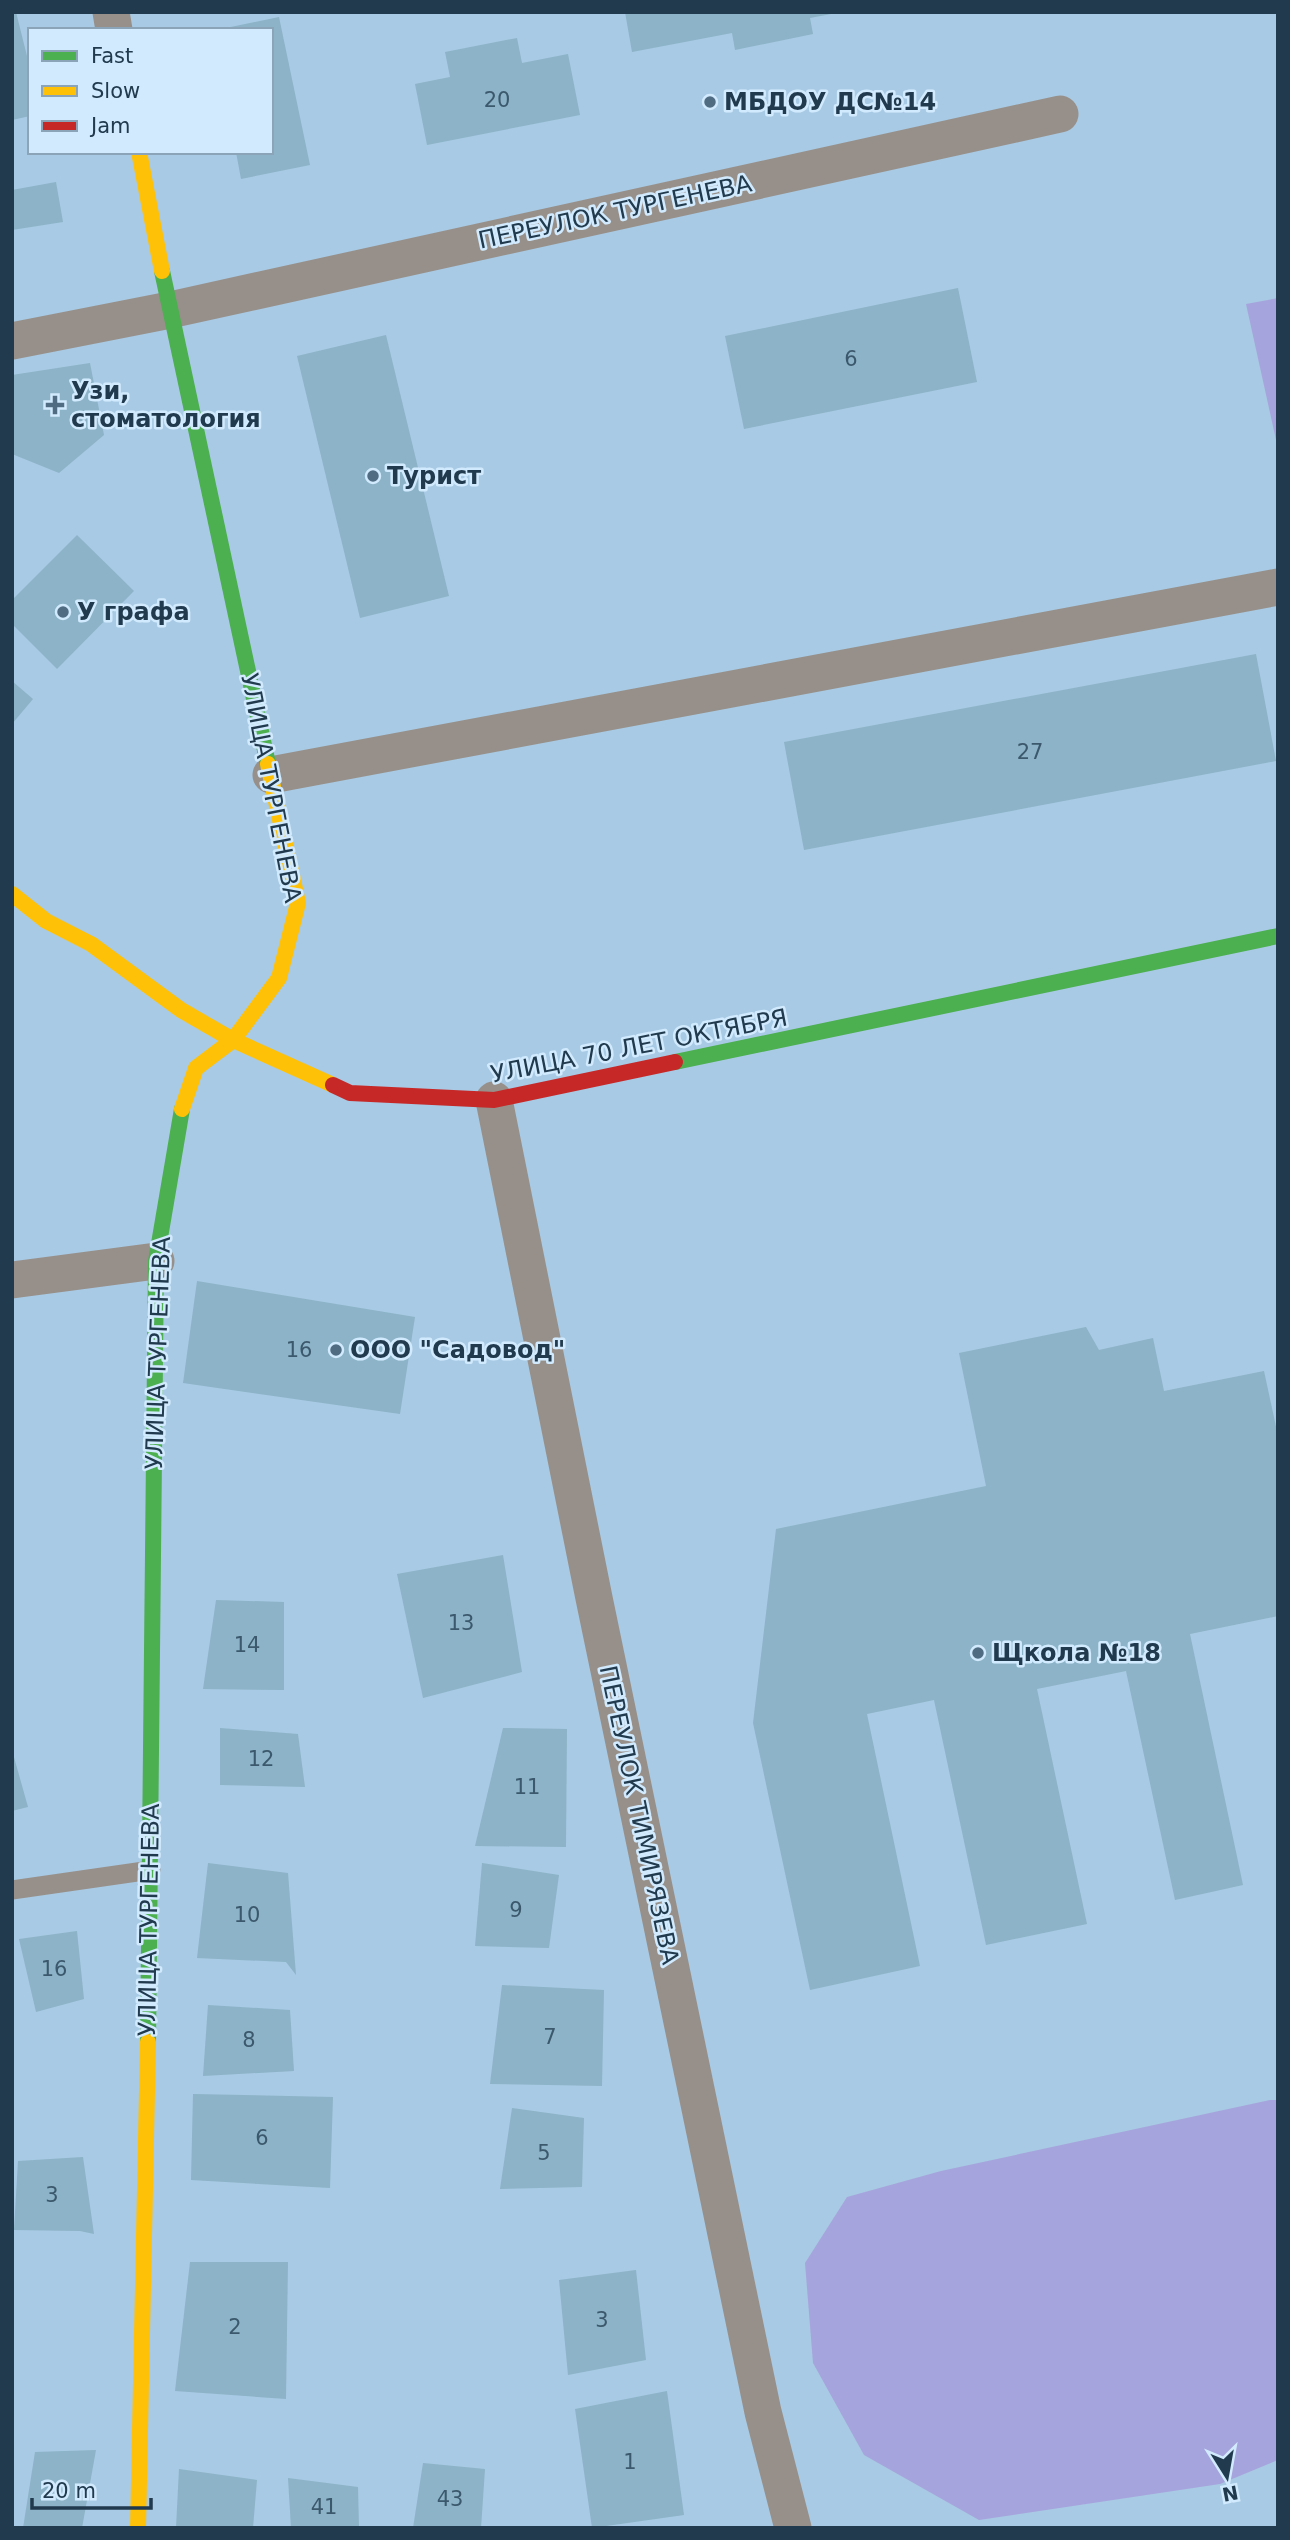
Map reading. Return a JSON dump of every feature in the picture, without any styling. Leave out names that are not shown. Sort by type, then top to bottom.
[{"type":"street","name":"ПЕРЕУЛОК ТУРГЕНЕВА","points":[[12,341],[170,310],[1060,114]]},
{"type":"street","name":"УЛИЦА ТУРГЕНЕВА","points":[[138,2528],[151,1870],[156,1261],[184,1099],[196,1068],[233,1041],[279,978],[299,903],[170,310],[139,154]]},
{"type":"street","points":[[271,775],[1278,587]]},
{"type":"street","name":"УЛИЦА 70 ЛЕТ ОКТЯБРЯ","points":[[12,894],[46,920],[91,944],[181,1010],[233,1041],[350,1093],[494,1100],[1278,936]]},
{"type":"street","name":"ПЕРЕУЛОК ТИМИРЯЗЕВА","points":[[494,1100],[763,2412],[793,2528]]},
{"type":"street","points":[[12,1280],[156,1261]]},
{"type":"lane","points":[[12,1890],[151,1870]]},
{"type":"shaded area","points":[[1278,298],[1278,449],[1246,304]]},
{"type":"shaded area","points":[[1278,2100],[1278,2460],[1220,2484],[979,2520],[864,2455],[813,2363],[805,2263],[847,2197],[941,2171]]},
{"type":"building","points":[[12,12],[16,12],[28,60],[28,116],[12,120]]},
{"type":"building","points":[[625,12],[831,14],[810,18],[813,34],[735,50],[732,33],[632,52]]},
{"type":"building","points":[[279,17],[310,165],[241,179],[236,154],[273,154],[273,28],[226,28]]},
{"type":"building","points":[[517,38],[522,63],[568,54],[580,115],[427,145],[415,84],[450,77],[445,52]]},
{"type":"building","points":[[56,182],[63,222],[12,230],[12,190]]},
{"type":"building","points":[[958,288],[977,382],[744,429],[725,336]]},
{"type":"building","name":"Турист","points":[[386,335],[449,596],[360,618],[297,356]]},
{"type":"building","name":"Узи, стоматология","points":[[90,363],[104,435],[59,473],[12,454],[12,375]]},
{"type":"building","name":"У графа","points":[[77,535],[134,591],[57,669],[12,624],[12,600]]},
{"type":"building","points":[[1256,654],[1276,761],[804,850],[784,742]]},
{"type":"building","points":[[12,681],[33,699],[12,724]]},
{"type":"building","points":[[197,1281],[415,1317],[400,1414],[183,1383]]},
{"type":"building","name":"Щкола №18","points":[[1086,1327],[1099,1350],[1153,1338],[1164,1391],[1264,1371],[1278,1436],[1278,1616],[1190,1634],[1243,1885],[1175,1900],[1126,1671],[1037,1689],[1087,1924],[986,1945],[934,1700],[867,1714],[920,1966],[810,1990],[753,1723],[776,1529],[986,1486],[959,1353]]},
{"type":"building","points":[[503,1555],[522,1672],[423,1698],[397,1574]]},
{"type":"building","points":[[216,1600],[284,1602],[284,1690],[203,1689]]},
{"type":"building","points":[[220,1728],[298,1734],[305,1787],[220,1785]]},
{"type":"building","points":[[503,1728],[567,1729],[566,1847],[475,1846]]},
{"type":"building","points":[[12,1750],[28,1807],[12,1811]]},
{"type":"building","points":[[208,1863],[288,1873],[296,1975],[286,1962],[197,1958]]},
{"type":"building","points":[[482,1863],[559,1875],[549,1948],[475,1946]]},
{"type":"building","points":[[77,1931],[84,1999],[36,2012],[19,1939]]},
{"type":"building","points":[[502,1985],[604,1990],[602,2086],[490,2084]]},
{"type":"building","points":[[208,2005],[290,2010],[294,2071],[203,2076]]},
{"type":"building","points":[[193,2094],[333,2097],[330,2188],[191,2180]]},
{"type":"building","points":[[512,2108],[584,2118],[582,2187],[500,2189]]},
{"type":"building","points":[[83,2157],[94,2234],[80,2231],[14,2230],[18,2161]]},
{"type":"building","points":[[190,2262],[288,2262],[286,2399],[175,2391]]},
{"type":"building","points":[[636,2270],[646,2360],[568,2375],[559,2280]]},
{"type":"building","points":[[667,2391],[684,2515],[592,2528],[575,2409]]},
{"type":"building","points":[[96,2450],[82,2528],[23,2528],[35,2452]]},
{"type":"building","points":[[423,2463],[485,2469],[481,2528],[413,2528]]},
{"type":"building","points":[[179,2469],[257,2480],[253,2528],[176,2528]]},
{"type":"building","points":[[288,2478],[358,2487],[359,2528],[291,2528]]},
{"type":"traffic: fast","points":[[162,271],[268,764]]},
{"type":"traffic: fast","points":[[675,1062],[1278,936]]},
{"type":"traffic: fast","points":[[148,2042],[156,1261],[182,1109]]},
{"type":"traffic: slow","points":[[139,154],[162,271]]},
{"type":"traffic: slow","points":[[182,1109],[196,1068],[233,1040],[279,978],[298,903],[268,764]]},
{"type":"traffic: slow","points":[[12,894],[46,921],[91,944],[181,1010],[233,1040],[333,1085]]},
{"type":"traffic: slow","points":[[138,2528],[148,2042]]},
{"type":"traffic: jam","points":[[333,1085],[350,1093],[494,1100],[675,1062]]},
{"type":"place","name":"МБДОУ ДС№14","points":[[710,102]]},
{"type":"place","name":"Узи, стоматология","points":[[55,405]]},
{"type":"place","name":"Турист","points":[[373,476]]},
{"type":"place","name":"У графа","points":[[63,612]]},
{"type":"place","name":"ООО \"Садовод\"","points":[[336,1350]]},
{"type":"place","name":"Щкола №18","points":[[978,1653]]}]
